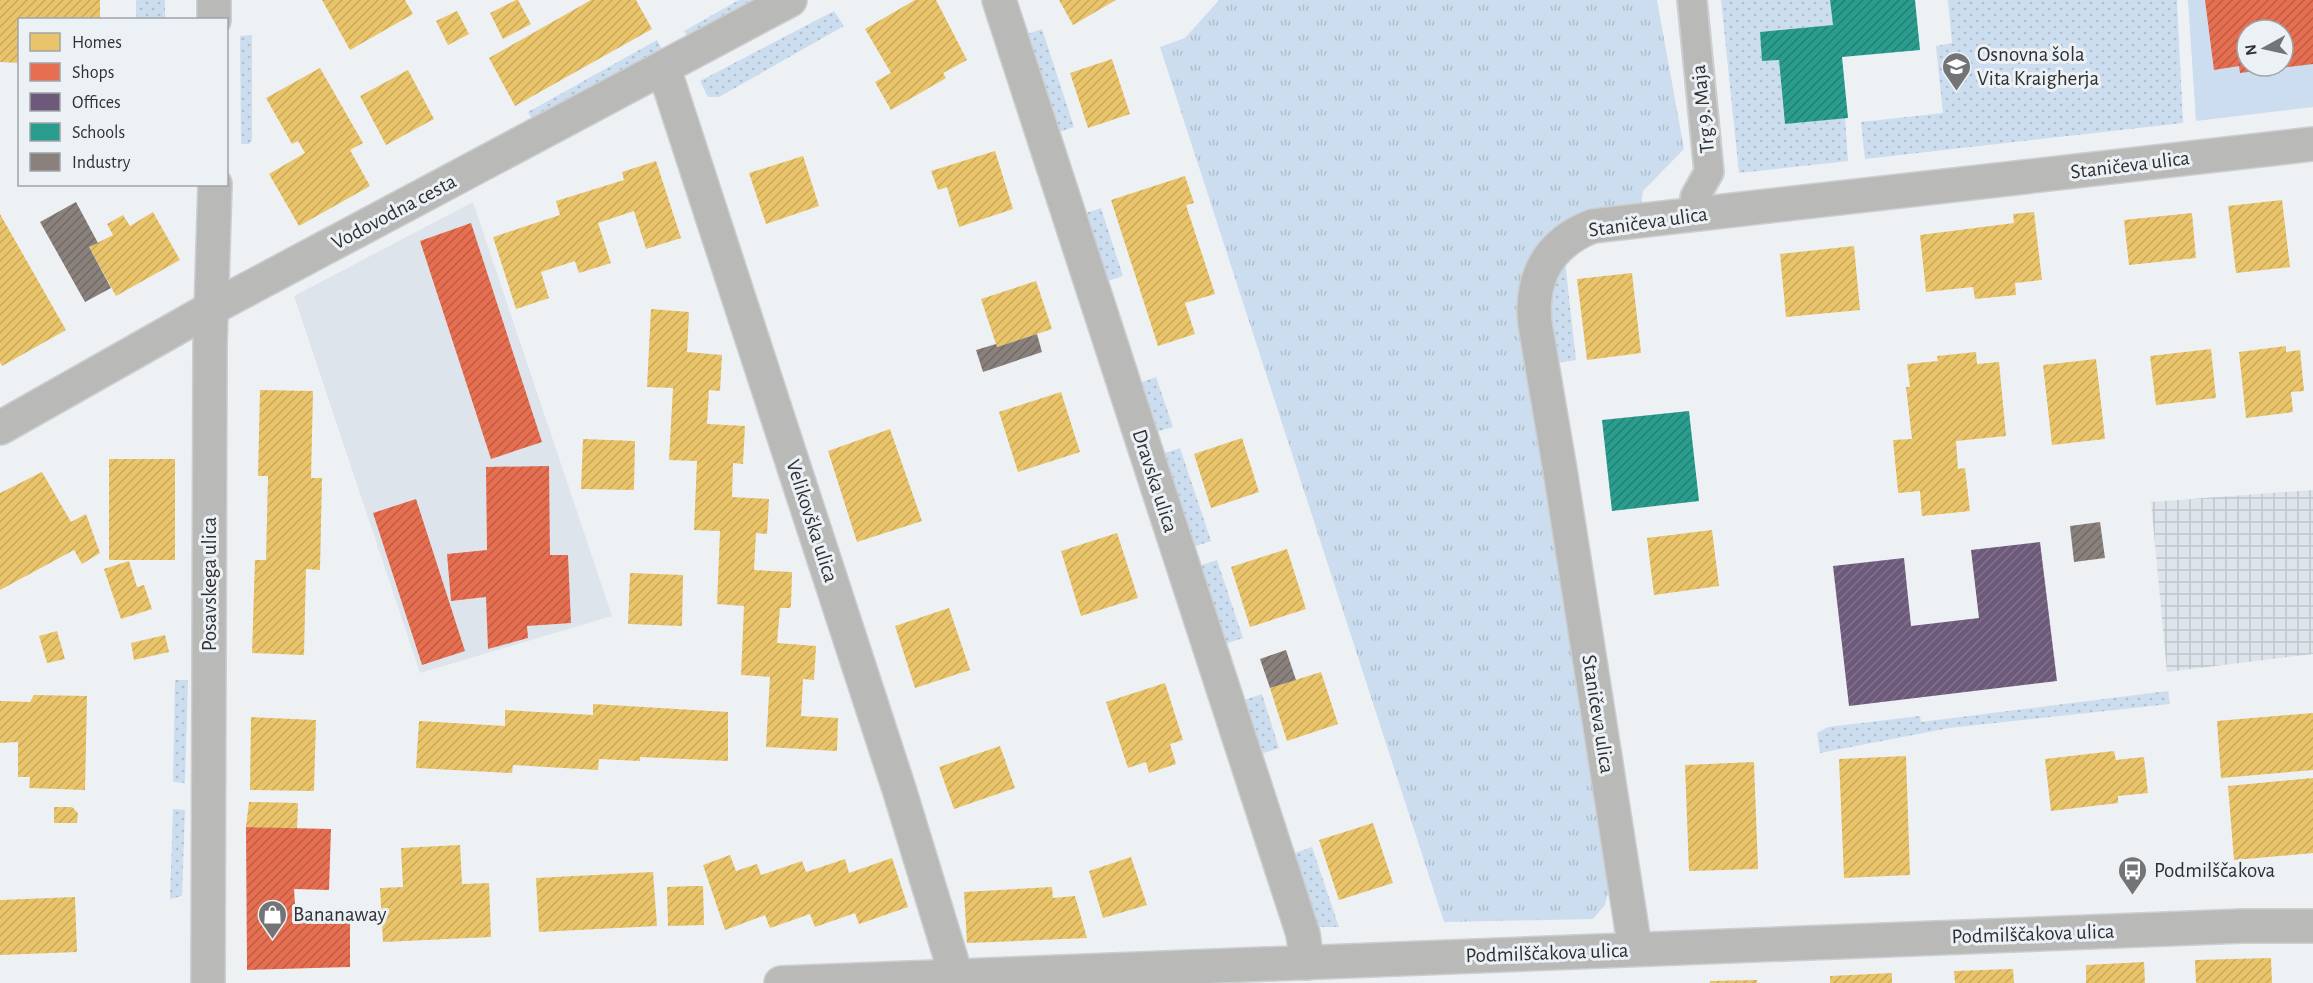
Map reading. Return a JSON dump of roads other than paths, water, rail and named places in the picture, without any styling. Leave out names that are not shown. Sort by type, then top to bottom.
[{"type":"street","points":[[214,0],[214,18]]},
{"type":"street","name":"Vodovodna cesta","points":[[0,428],[212,308],[790,0]]},
{"type":"street","name":"Dravska ulica","points":[[999,0],[1303,934],[1307,963]]},
{"type":"street","name":"Trg 9. Maja","points":[[1692,0],[1709,172],[1695,197],[1697,214]]},
{"type":"street","name":"Velikovška ulica","points":[[664,69],[899,789],[956,975]]},
{"type":"street","name":"Staničeva ulica","points":[[1635,949],[1533,305],[1535,285],[1542,266],[1556,247],[1580,231],[1593,226],[2313,144]]},
{"type":"street","name":"Posavskega ulica","points":[[208,983],[214,186]]},
{"type":"street","name":"Podmilščakova ulica","points":[[781,983],[2243,926],[2313,926]]},
{"type":"place","name":"Osnovna šola Vita Kraigherja","points":[[1956,92]]},
{"type":"place","name":"Podmilščakova","points":[[2133,896]]},
{"type":"place","name":"Bananaway","points":[[272,940]]}]
